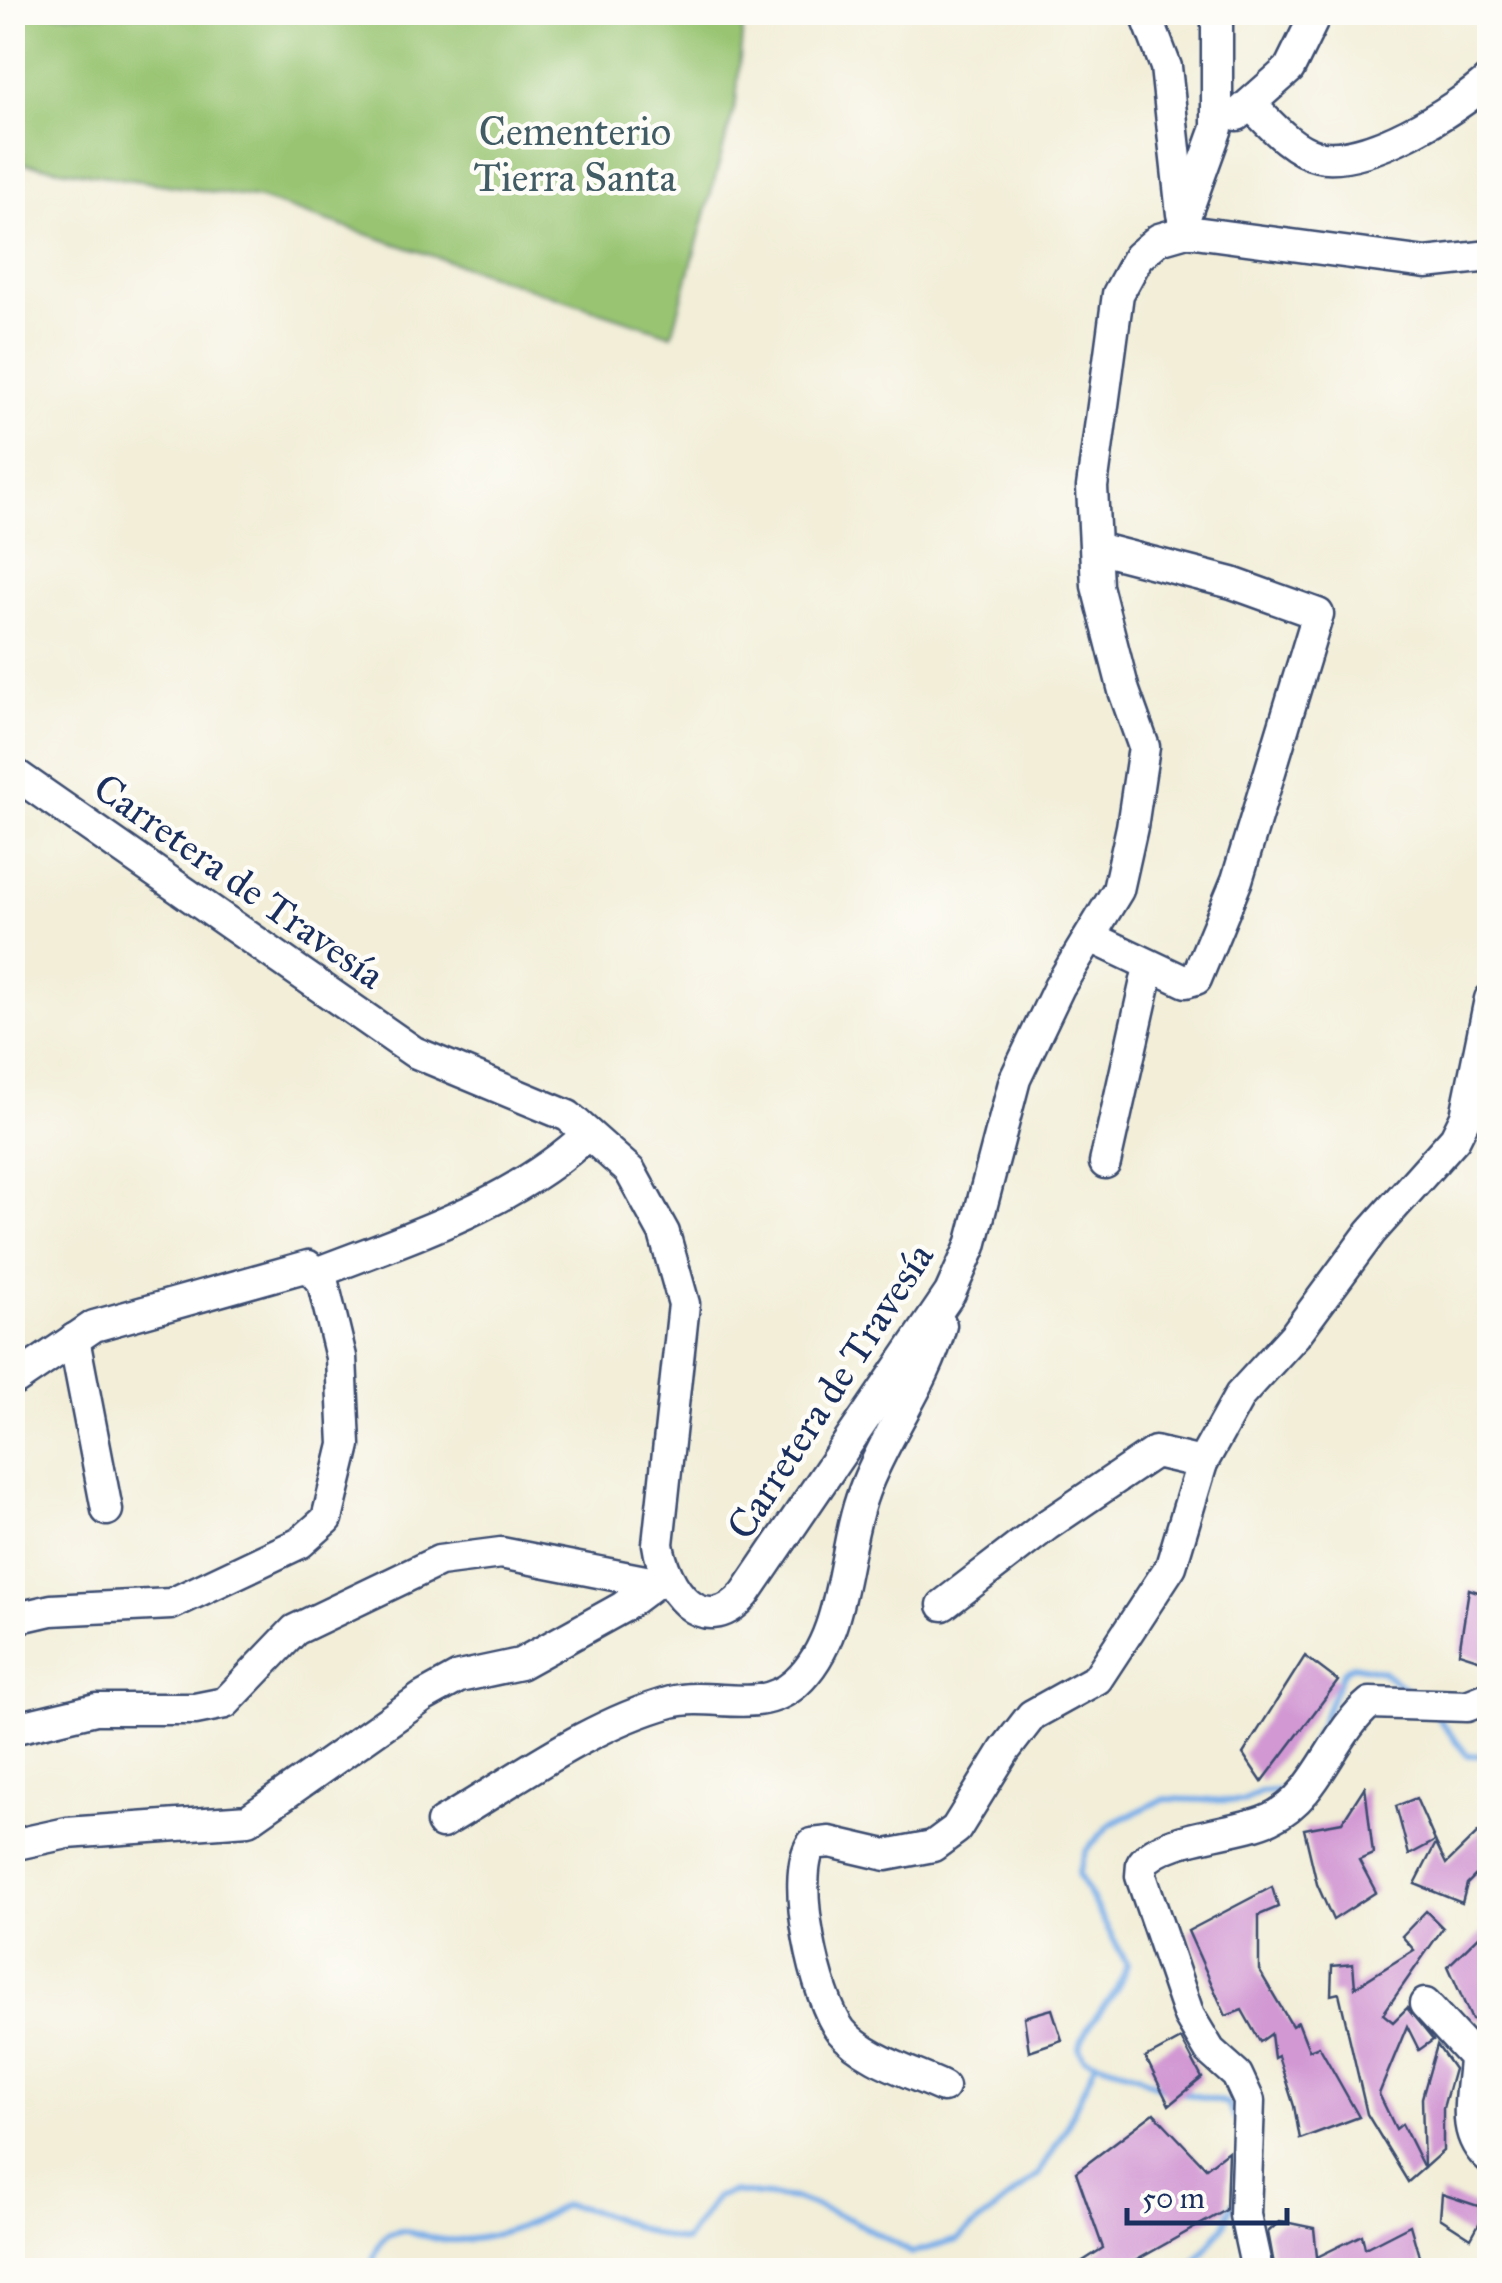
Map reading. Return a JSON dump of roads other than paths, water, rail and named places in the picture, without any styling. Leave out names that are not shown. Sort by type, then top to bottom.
[{"type":"street","points":[[1145,12],[1166,67],[1185,226]]},
{"type":"street","points":[[1185,226],[1218,128],[1217,12]]},
{"type":"street","points":[[1218,128],[1251,105],[1289,69],[1317,12]]},
{"type":"street","points":[[1251,105],[1282,136],[1316,156],[1352,158],[1463,104],[1490,78]]},
{"type":"street","points":[[1185,226],[1426,263],[1490,256]]},
{"type":"street","name":"Carretera de Travesía","points":[[12,772],[414,1052],[568,1116],[630,1170],[664,1233],[684,1304],[658,1544],[658,1578],[685,1604],[704,1612],[736,1604],[950,1294],[970,1246],[1015,1080],[1059,987],[1118,890],[1144,747],[1124,691],[1097,586],[1092,487],[1118,294],[1138,257],[1185,226]]},
{"type":"street","points":[[1092,937],[1186,982],[1196,979],[1238,880],[1318,614],[1232,583],[1096,548]]},
{"type":"street","points":[[1105,1163],[1149,967]]},
{"type":"street","points":[[943,2087],[858,2045],[831,2014],[800,1884],[803,1857],[812,1844],[830,1842],[886,1855],[932,1846],[956,1829],[1004,1750],[1032,1716],[1052,1700],[1097,1679],[1122,1647],[1171,1566],[1202,1463],[1240,1395],[1295,1335],[1370,1232],[1455,1138],[1466,1116],[1490,999]]},
{"type":"street","points":[[316,1274],[430,1229],[500,1195],[561,1160],[588,1134]]},
{"type":"street","points":[[12,1619],[51,1610],[171,1604],[300,1543],[327,1520],[345,1444],[341,1356],[323,1283],[308,1266],[124,1315],[74,1339],[16,1379]]},
{"type":"street","points":[[442,1822],[591,1734],[641,1712],[676,1701],[756,1700],[774,1696],[796,1683],[822,1648],[862,1494],[936,1344],[950,1294]]},
{"type":"street","points":[[74,1339],[108,1510]]},
{"type":"street","points":[[943,1605],[1047,1525],[1154,1452],[1202,1463]]},
{"type":"street","points":[[12,1729],[96,1709],[195,1710],[225,1703],[295,1630],[439,1561],[501,1553],[658,1578]]},
{"type":"street","points":[[12,1845],[67,1833],[248,1820],[423,1697],[459,1677],[520,1664],[623,1607],[658,1578]]},
{"type":"street","points":[[1257,2270],[1245,2215],[1249,2101],[1237,2075],[1210,2051],[1189,2016],[1141,1876],[1142,1864],[1162,1850],[1270,1818],[1298,1800],[1350,1720],[1370,1703],[1478,1701]]},
{"type":"street","points":[[1425,2004],[1474,2057],[1470,2131],[1476,2146],[1490,2159]]},
{"type":"waterway","points":[[1166,2090],[1136,2074],[1084,2058],[1079,2048],[1089,2026],[1117,1988],[1127,1964],[1078,1874],[1086,1850],[1111,1824],[1164,1799],[1243,1801],[1260,1792],[1285,1790],[1296,1780],[1343,1672],[1353,1665],[1382,1671],[1412,1694]]},
{"type":"waterway","points":[[1436,1715],[1467,1755],[1490,1756]]},
{"type":"waterway","points":[[369,2270],[380,2243],[393,2233],[454,2240],[487,2237],[519,2227],[563,2205],[594,2211],[654,2234],[685,2241],[716,2197],[732,2192],[796,2199],[850,2219],[912,2253],[957,2240],[1038,2175],[1066,2128],[1096,2061]]},
{"type":"waterway","points":[[1179,2092],[1227,2103],[1235,2118]]},
{"type":"waterway","points":[[1190,2270],[1224,2225],[1232,2205]]},
{"type":"park label","name":"Cementerio Tierra Santa","points":[[575,154]]}]
